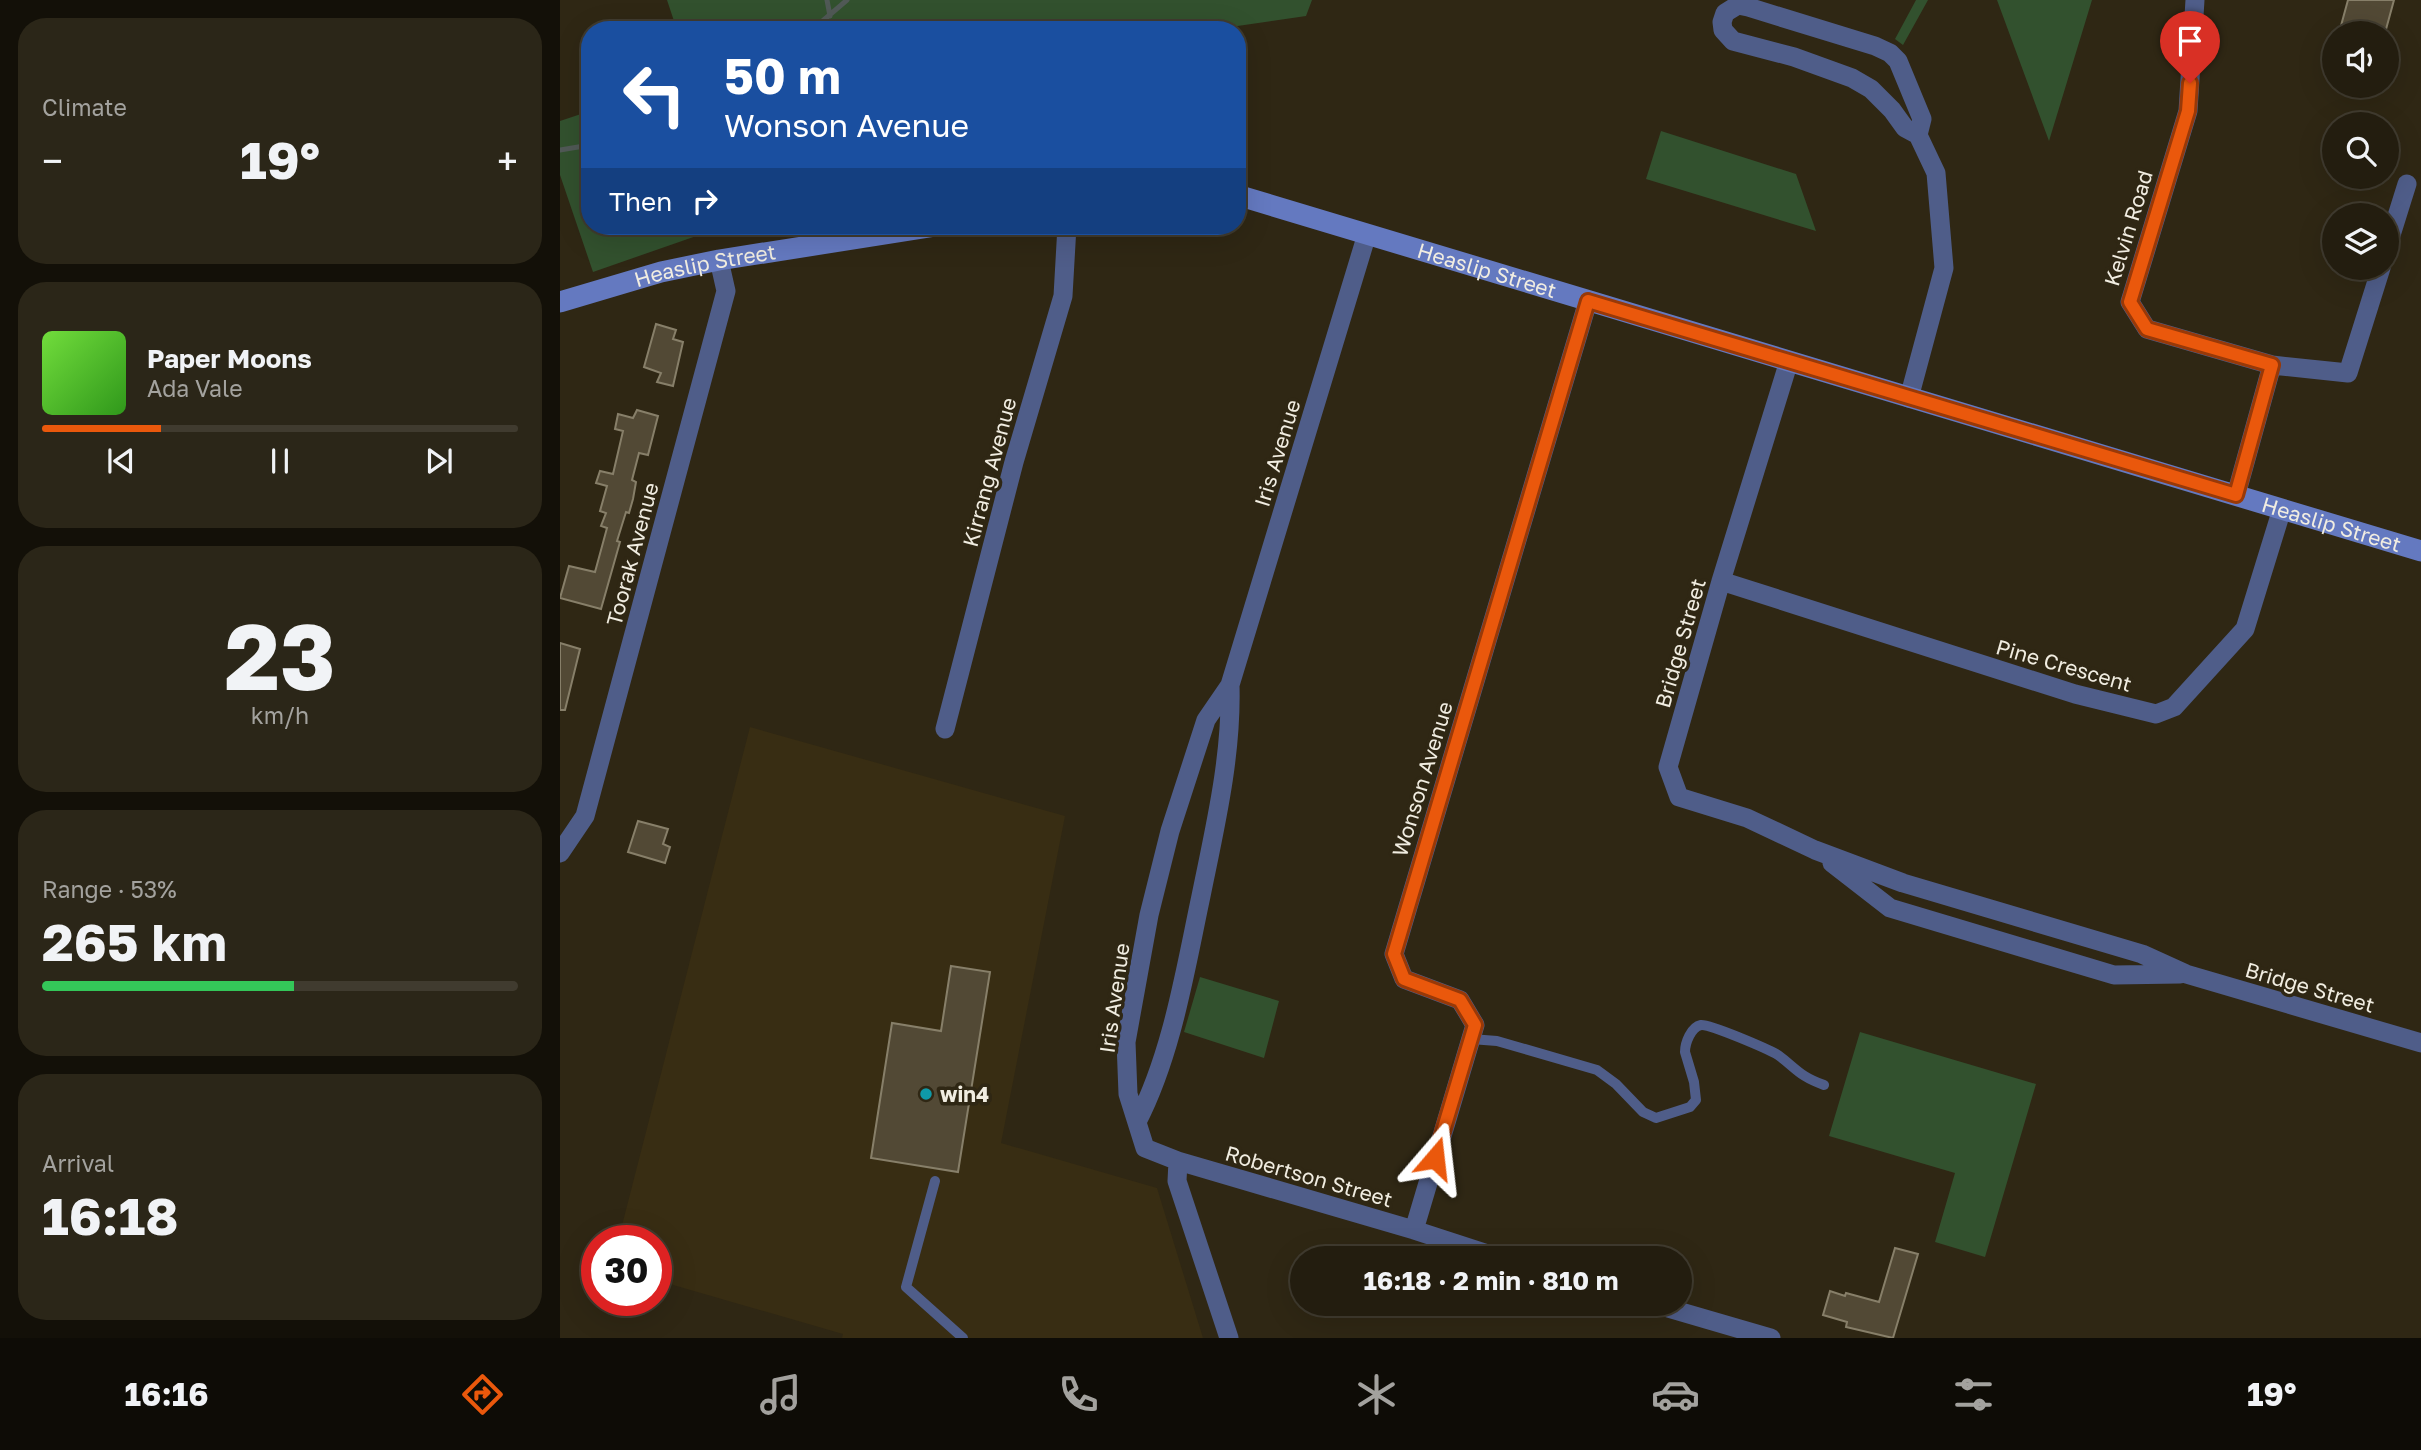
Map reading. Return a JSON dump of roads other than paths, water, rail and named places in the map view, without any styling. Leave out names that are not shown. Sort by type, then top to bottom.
[{"type":"street","name":"Kelvin Road","points":[[2195,0],[2188,111],[2130,302],[2147,329],[2272,365],[2348,373],[2377,280]]},
{"type":"street","points":[[1909,398],[1944,268],[1936,173],[1918,135],[1905,128],[1871,89],[1852,78],[1794,57],[1733,41],[1724,30],[1722,22],[1725,13],[1738,5],[1748,7],[1890,53],[1898,61],[1922,119],[1918,135]]},
{"type":"street","points":[[2399,210],[2407,184]]},
{"type":"street","name":"Heaslip Street","points":[[1246,198],[2421,551]]},
{"type":"street","name":"Iris Avenue","points":[[1145,1148],[1128,1094],[1126,1042],[1149,915],[1170,831],[1206,720],[1230,685],[1367,234]]},
{"type":"street","name":"Heaslip Street","points":[[560,302],[661,272],[719,260],[879,235]]},
{"type":"street","name":"Kirrang Avenue","points":[[945,729],[1014,462],[1063,296],[1066,235]]},
{"type":"street","name":"Toorak Avenue","points":[[560,853],[585,816],[695,409],[726,291],[719,260]]},
{"type":"street","name":"Wonson Avenue","points":[[1414,1230],[1475,1025],[1460,1000],[1404,979],[1394,954],[1588,301]]},
{"type":"street","name":"Bridge Street","points":[[1789,361],[1721,580],[1668,767],[1679,797],[1746,818],[1815,850],[1903,883],[2142,954],[2186,974],[2421,1043]]},
{"type":"street","points":[[2236,495],[2272,365]]},
{"type":"street","name":"Pine Crescent","points":[[1721,580],[2075,694],[2156,714],[2174,708],[2245,629],[2282,509]]},
{"type":"street","name":"Iris Avenue","points":[[1137,1122],[1149,1097],[1181,992],[1216,821],[1231,723],[1230,685]]},
{"type":"street","name":"Bridge Street","points":[[1815,850],[1891,908],[2114,975],[2186,974]]},
{"type":"street","name":"Robertson Street","points":[[1145,1148],[1178,1161],[1463,1246]]},
{"type":"street","points":[[1178,1161],[1177,1181],[1229,1338]]},
{"type":"street","points":[[1692,1315],[1771,1338]]},
{"type":"lane","points":[[1471,1039],[1497,1041],[1597,1070],[1616,1084],[1643,1112],[1656,1118],[1690,1107],[1696,1100],[1697,1091],[1685,1046],[1698,1026],[1713,1027],[1764,1048],[1779,1056],[1799,1074],[1824,1085]]},
{"type":"lane","points":[[935,1181],[906,1287],[963,1338]]},
{"type":"waterway","points":[[827,0],[830,16]]},
{"type":"waterway","points":[[822,21],[847,0]]},
{"type":"waterway","points":[[560,150],[581,146]]},
{"type":"place","name":"win4","points":[[926,1094]]}]
